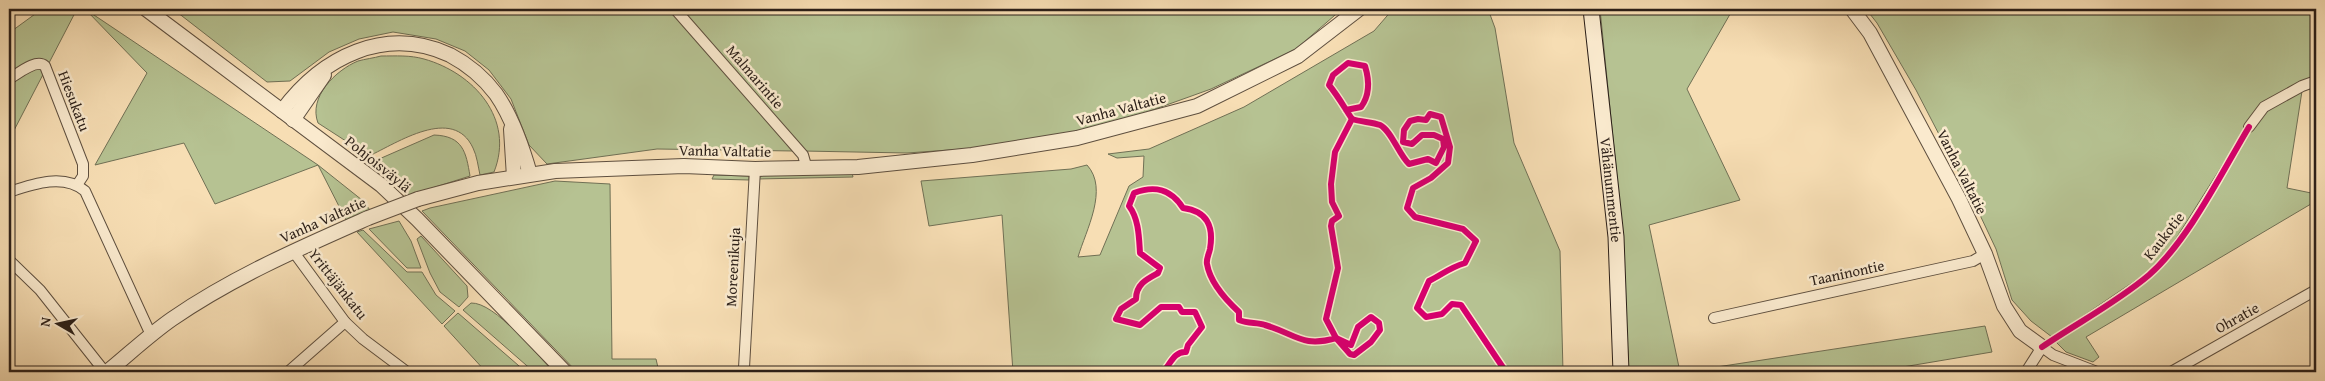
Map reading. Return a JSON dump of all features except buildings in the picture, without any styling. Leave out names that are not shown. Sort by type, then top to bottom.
[{"type":"main road","name":"Vähänummentie","points":[[1591,9],[1616,237],[1621,372]]},
{"type":"street","name":"Pohjoisväylä","points":[[146,9],[381,185],[417,218],[566,372]]},
{"type":"street","name":"Malmarintie","points":[[675,9],[802,155],[807,169]]},
{"type":"street","name":"Vanha Valtatie","points":[[106,372],[151,335],[209,295],[293,251],[368,218],[418,199],[478,183],[530,174],[586,168],[684,166],[755,169],[858,168],[972,155],[1077,138],[1197,106],[1298,56],[1359,9]]},
{"type":"street","name":"Vanha Valtatie","points":[[1852,9],[1870,33],[1986,254],[2004,306],[2020,331],[2042,347]]},
{"type":"street","points":[[288,115],[339,61],[366,48],[382,43],[402,42],[436,49],[469,67],[495,92],[505,109],[530,174]]},
{"type":"street","name":"Hiesukatu","points":[[9,79],[36,64],[45,66],[82,164],[83,176],[77,185]]},
{"type":"street","points":[[2250,127],[2264,107],[2302,86],[2316,81]]},
{"type":"street","points":[[505,109],[512,135],[514,177]]},
{"type":"street","name":"Moreenikuja","points":[[744,368],[755,169]]},
{"type":"street","points":[[9,192],[57,181],[77,185],[85,192],[151,335]]},
{"type":"street","name":"Yrittäjänkatu","points":[[293,251],[345,322],[363,339],[407,372]]},
{"type":"street","name":"Taaninontie","points":[[1714,318],[1973,261],[1986,254]]},
{"type":"street","points":[[9,260],[40,290],[106,372]]},
{"type":"street","name":"Ohratie","points":[[2172,372],[2316,290]]},
{"type":"street","points":[[288,372],[345,322]]},
{"type":"street","points":[[2026,372],[2042,347],[2053,355],[2097,372]]},
{"type":"green space","points":[[42,9],[77,9],[9,140],[9,33]]},
{"type":"green space","points":[[85,9],[318,165],[215,204],[184,143],[95,165],[147,73]]},
{"type":"green space","points":[[173,9],[670,9],[794,151],[657,149],[547,164],[529,145],[511,99],[489,70],[465,51],[436,39],[393,32],[359,39],[329,52],[290,81],[267,82]]},
{"type":"green space","points":[[680,9],[1342,9],[1296,49],[1211,89],[1108,126],[991,147],[907,153],[803,151]]},
{"type":"green space","points":[[1393,9],[1488,9],[1495,28],[1514,143],[1560,251],[1563,372],[1013,372],[1002,215],[929,226],[921,181],[1071,169],[1087,165],[1093,175],[1096,186],[1096,198],[1094,210],[1078,257],[1100,255],[1129,186],[1143,177],[1144,156],[1117,158],[1108,154],[1149,149],[1244,107],[1374,31]]},
{"type":"green space","points":[[1600,9],[1733,9],[1687,89],[1740,200],[1649,225],[1680,372],[1629,372],[1619,198]]},
{"type":"green space","points":[[1866,9],[2316,9],[2316,81],[2302,86],[2249,123],[2170,248],[2148,272],[2052,337],[2031,321],[2012,300],[1996,249],[1971,196],[1916,90],[1877,23]]},
{"type":"green space","points":[[381,56],[408,56],[424,59],[459,75],[474,87],[486,101],[494,117],[499,134],[499,153],[494,172],[480,175],[473,148],[464,135],[452,129],[439,128],[424,131],[409,136],[369,156],[318,123],[316,113],[320,94],[333,78],[358,61]]},
{"type":"green space","points":[[2302,91],[2287,188],[2316,194],[2316,201],[2086,337],[2099,357],[2093,362],[2066,352],[2055,341],[2151,278],[2174,252],[2194,224],[2252,129],[2267,110]]},
{"type":"green space","points":[[434,135],[451,138],[457,142],[467,160],[470,176],[407,196],[370,163]]},
{"type":"green space","points":[[318,165],[362,200],[370,210],[346,220]]},
{"type":"green space","points":[[852,173],[853,177],[758,179],[764,174]]},
{"type":"green space","points":[[714,175],[749,176],[749,180],[712,179]]},
{"type":"green space","points":[[555,181],[610,184],[612,359],[656,359],[659,372],[577,372],[422,211]]},
{"type":"green space","points":[[399,221],[411,241],[421,268],[407,268],[369,229]]},
{"type":"green space","points":[[363,230],[407,272],[422,272],[436,295],[455,311],[442,324],[357,232]]},
{"type":"green space","points":[[421,236],[467,286],[468,297],[459,307],[440,292],[430,273],[417,239]]},
{"type":"green space","points":[[471,303],[481,305],[503,320],[527,342],[554,372],[534,372],[463,310]]},
{"type":"green space","points":[[458,313],[526,372],[486,372],[444,326]]},
{"type":"green space","points":[[1985,326],[1992,352],[1873,372],[1684,372]]},
{"type":"cycle path","points":[[1346,110],[1361,107],[1364,102],[1368,87],[1365,66],[1348,63],[1333,75],[1329,85],[1352,119]]},
{"type":"cycle path","points":[[1163,372],[1175,356],[1186,352],[1188,345],[1202,327],[1195,312],[1182,312],[1179,307],[1161,307],[1140,325],[1116,319],[1121,309],[1136,299],[1140,286],[1158,273],[1160,268],[1140,253],[1137,223],[1129,206],[1134,193],[1149,189],[1162,190],[1173,197],[1183,208],[1198,212],[1203,216],[1210,227],[1211,233],[1207,260],[1211,277],[1219,290],[1239,312],[1239,320],[1265,325],[1307,341],[1324,341],[1336,338],[1326,319],[1338,268],[1331,226],[1332,221],[1339,216],[1332,202],[1331,184],[1335,152],[1352,119],[1377,124],[1384,128],[1409,164],[1428,159],[1436,163],[1444,147],[1443,139],[1434,135],[1422,135],[1412,144],[1403,142],[1404,130],[1410,121],[1426,120],[1430,114],[1441,117],[1450,147],[1448,163],[1431,178],[1413,188],[1407,208],[1415,217],[1463,229],[1476,241],[1465,263],[1429,281],[1417,308],[1426,317],[1442,314],[1452,304],[1461,305],[1506,372]]},
{"type":"cycle path","name":"Kaukotie","points":[[2042,347],[2123,295],[2149,275],[2163,261],[2204,205],[2249,127]]},
{"type":"cycle path","points":[[1371,317],[1379,323],[1380,330],[1371,342],[1354,355],[1350,354],[1336,338],[1351,345],[1358,327],[1371,317]]}]
